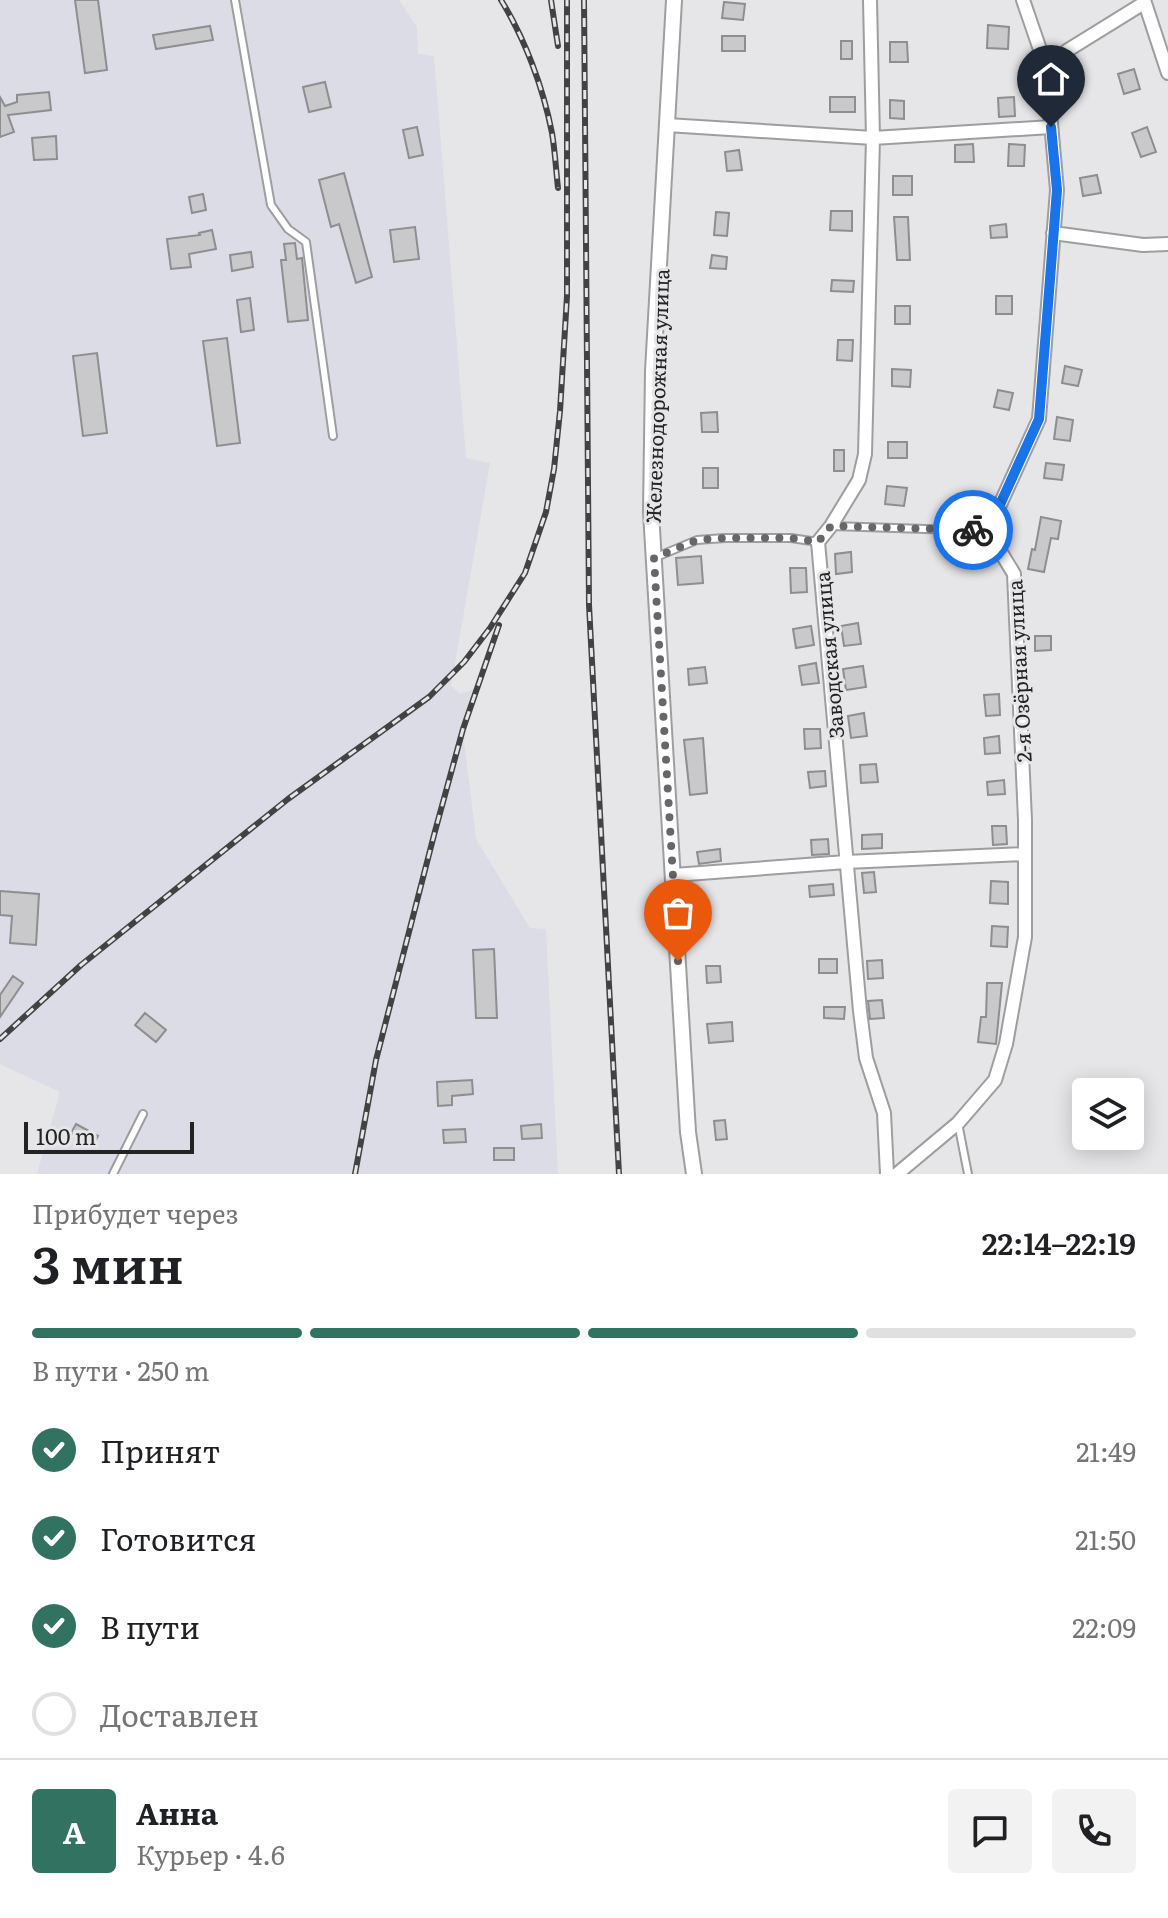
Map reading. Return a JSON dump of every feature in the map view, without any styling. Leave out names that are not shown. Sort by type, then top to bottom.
[{"type":"street","name":"Железнодорожная улица","points":[[674,0],[653,371],[651,512],[688,1132],[694,1174]]},
{"type":"street","name":"Заводская улица","points":[[870,0],[873,138],[865,454],[859,480],[818,542],[862,1027],[866,1058],[884,1113],[887,1174]]},
{"type":"street","points":[[988,531],[1039,419],[1057,190],[1046,67],[1023,0]]},
{"type":"street","points":[[1046,67],[1144,2],[1168,73]]},
{"type":"street","points":[[667,125],[873,138],[1051,127]]},
{"type":"street","points":[[1053,233],[1143,245],[1168,244]]},
{"type":"street","name":"2-я Озёрная улица","points":[[897,1174],[958,1123],[995,1080],[1006,1044],[1025,937],[1025,805],[1014,574],[988,531]]},
{"type":"street","points":[[674,875],[846,862],[1025,854]]},
{"type":"lane","points":[[235,0],[271,205],[288,229],[306,242],[333,436]]},
{"type":"lane","points":[[831,526],[988,531]]},
{"type":"lane","points":[[654,558],[697,540],[791,538],[818,542]]},
{"type":"lane","points":[[113,1174],[143,1114]]},
{"type":"lane","points":[[958,1123],[968,1174]]},
{"type":"shaded area","points":[[0,0],[399,0],[417,27],[418,54],[434,56],[466,458],[490,463],[451,686],[460,694],[474,689],[464,741],[476,839],[530,928],[546,929],[558,1174],[37,1174],[60,1092],[0,1064]]},
{"type":"building","points":[[75,0],[98,0],[107,70],[85,73]]},
{"type":"building","points":[[724,2],[745,4],[743,20],[722,18]]},
{"type":"building","points":[[988,25],[1009,27],[1008,49],[987,48]]},
{"type":"building","points":[[210,26],[213,40],[156,49],[153,35]]},
{"type":"building","points":[[722,36],[745,36],[745,51],[722,51]]},
{"type":"building","points":[[841,41],[852,41],[852,59],[841,59]]},
{"type":"building","points":[[890,42],[907,42],[908,62],[890,62]]},
{"type":"building","points":[[1134,69],[1140,89],[1124,94],[1118,74]]},
{"type":"building","points":[[325,82],[331,107],[309,112],[303,87]]},
{"type":"building","points":[[49,92],[51,110],[8,115],[14,132],[0,137],[0,97],[5,106],[17,102],[17,95]]},
{"type":"building","points":[[830,97],[855,97],[855,112],[830,112]]},
{"type":"building","points":[[1014,97],[1015,116],[999,117],[998,98]]},
{"type":"building","points":[[890,100],[904,101],[904,119],[890,118]]},
{"type":"building","points":[[417,127],[423,155],[409,158],[403,130]]},
{"type":"building","points":[[1147,127],[1156,152],[1141,157],[1132,133]]},
{"type":"building","points":[[56,136],[57,159],[34,160],[32,138]]},
{"type":"building","points":[[973,144],[974,162],[955,162],[955,145]]},
{"type":"building","points":[[1009,144],[1025,145],[1024,166],[1008,166]]},
{"type":"building","points":[[739,150],[742,170],[727,171],[725,152]]},
{"type":"building","points":[[344,173],[372,277],[356,283],[339,224],[331,227],[319,180]]},
{"type":"building","points":[[1097,175],[1101,193],[1083,196],[1080,178]]},
{"type":"building","points":[[893,176],[912,176],[912,195],[893,195]]},
{"type":"building","points":[[203,194],[206,210],[192,213],[189,197]]},
{"type":"building","points":[[831,211],[852,211],[852,231],[830,230]]},
{"type":"building","points":[[716,212],[729,213],[727,236],[714,235]]},
{"type":"building","points":[[894,217],[908,217],[910,260],[897,260]]},
{"type":"building","points":[[1006,224],[1007,237],[991,238],[990,226]]},
{"type":"building","points":[[415,227],[419,259],[394,262],[390,230]]},
{"type":"building","points":[[212,230],[216,249],[189,254],[191,267],[171,269],[167,239],[200,235]]},
{"type":"building","points":[[295,243],[297,259],[302,258],[308,320],[288,322],[281,260],[286,260],[284,244]]},
{"type":"building","points":[[251,252],[253,267],[232,271],[230,255]]},
{"type":"building","points":[[712,255],[727,257],[726,269],[710,268]]},
{"type":"building","points":[[832,280],[854,281],[853,292],[831,291]]},
{"type":"building","points":[[996,296],[1012,296],[1012,314],[996,314]]},
{"type":"building","points":[[250,298],[254,330],[241,332],[237,300]]},
{"type":"building","points":[[895,306],[910,306],[910,324],[895,324]]},
{"type":"building","points":[[227,338],[240,443],[217,446],[203,341]]},
{"type":"building","points":[[838,340],[853,340],[852,361],[837,360]]},
{"type":"building","points":[[97,353],[107,433],[83,436],[73,356]]},
{"type":"building","points":[[1065,366],[1082,370],[1078,386],[1062,383]]},
{"type":"building","points":[[892,369],[911,370],[910,387],[892,386]]},
{"type":"building","points":[[998,390],[1013,393],[1009,410],[994,407]]},
{"type":"building","points":[[717,412],[718,432],[702,432],[701,413]]},
{"type":"building","points":[[1057,417],[1073,420],[1070,441],[1054,439]]},
{"type":"building","points":[[888,442],[907,442],[907,458],[888,458]]},
{"type":"building","points":[[834,450],[844,450],[844,471],[834,471]]},
{"type":"building","points":[[1046,463],[1064,465],[1062,480],[1044,478]]},
{"type":"building","points":[[703,468],[718,468],[718,488],[703,488]]},
{"type":"building","points":[[887,486],[907,488],[904,506],[885,504]]},
{"type":"building","points":[[1041,517],[1061,521],[1058,539],[1051,538],[1044,572],[1028,569]]},
{"type":"building","points":[[969,536],[981,537],[986,551],[969,552]]},
{"type":"building","points":[[851,552],[852,572],[836,574],[835,554]]},
{"type":"building","points":[[701,556],[703,583],[678,585],[676,558]]},
{"type":"building","points":[[790,568],[806,568],[807,592],[791,593]]},
{"type":"building","points":[[858,623],[861,644],[844,646],[841,626]]},
{"type":"building","points":[[811,626],[814,645],[796,648],[793,629]]},
{"type":"building","points":[[1035,636],[1051,636],[1051,650],[1035,651]]},
{"type":"building","points":[[816,663],[819,683],[802,685],[799,666]]},
{"type":"building","points":[[863,666],[866,687],[846,690],[843,669]]},
{"type":"building","points":[[705,667],[707,683],[689,685],[688,669]]},
{"type":"building","points":[[999,694],[1000,715],[986,716],[984,695]]},
{"type":"building","points":[[864,713],[867,736],[851,738],[848,716]]},
{"type":"building","points":[[804,729],[820,729],[821,748],[805,749]]},
{"type":"building","points":[[999,736],[1000,753],[985,754],[984,738]]},
{"type":"building","points":[[703,738],[707,793],[690,795],[684,740]]},
{"type":"building","points":[[876,764],[878,782],[861,783],[860,765]]},
{"type":"building","points":[[825,771],[826,786],[810,788],[808,772]]},
{"type":"building","points":[[1004,780],[1005,794],[988,795],[987,782]]},
{"type":"building","points":[[992,826],[1006,826],[1007,844],[993,845]]},
{"type":"building","points":[[882,834],[882,848],[862,849],[862,835]]},
{"type":"building","points":[[828,839],[829,854],[812,855],[811,840]]},
{"type":"building","points":[[720,849],[721,861],[699,864],[697,852]]},
{"type":"building","points":[[874,872],[876,892],[864,893],[862,873]]},
{"type":"building","points":[[991,881],[1008,882],[1008,904],[990,903]]},
{"type":"building","points":[[833,884],[834,895],[810,897],[809,886]]},
{"type":"building","points":[[0,891],[39,894],[36,945],[10,943],[12,916],[0,915]]},
{"type":"building","points":[[992,926],[1008,927],[1007,947],[991,946]]},
{"type":"building","points":[[494,949],[497,1018],[476,1018],[473,950]]},
{"type":"building","points":[[819,959],[837,959],[837,973],[819,973]]},
{"type":"building","points":[[882,960],[883,978],[868,979],[867,961]]},
{"type":"building","points":[[706,966],[720,966],[721,982],[707,983]]},
{"type":"building","points":[[13,976],[23,983],[0,1017],[0,995]]},
{"type":"building","points":[[987,983],[1002,983],[996,1044],[978,1042],[981,1017],[986,1017]]},
{"type":"building","points":[[882,1000],[884,1018],[870,1019],[868,1001]]},
{"type":"building","points":[[824,1007],[845,1007],[844,1019],[824,1018]]},
{"type":"building","points":[[145,1013],[166,1030],[156,1042],[135,1025]]},
{"type":"building","points":[[732,1022],[733,1041],[709,1043],[707,1024]]},
{"type":"building","points":[[472,1080],[473,1094],[452,1096],[452,1105],[438,1106],[437,1082]]},
{"type":"building","points":[[725,1120],[727,1139],[716,1140],[714,1121]]},
{"type":"building","points":[[76,1124],[98,1136],[93,1145],[71,1133]]},
{"type":"building","points":[[541,1124],[542,1138],[522,1139],[521,1126]]},
{"type":"building","points":[[465,1129],[466,1142],[444,1143],[443,1130]]},
{"type":"building","points":[[494,1148],[514,1148],[514,1160],[494,1160]]},
{"type":"railway","points":[[501,0],[525,47],[544,98],[552,133],[558,188]]},
{"type":"railway","points":[[551,0],[558,46]]},
{"type":"railway","points":[[0,1039],[81,965],[288,799],[429,697],[464,662],[525,573],[546,512],[560,411],[567,296],[567,0]]},
{"type":"railway","points":[[584,0],[589,605],[619,1174]]},
{"type":"railway","points":[[355,1174],[376,1060],[434,835],[463,729],[499,625]]},
{"type":"way so far","points":[[678,961],[654,558],[697,540],[791,538],[818,542],[831,526],[973,530]]},
{"type":"route","points":[[973,530],[988,531],[1039,419],[1057,190],[1051,127]]}]
